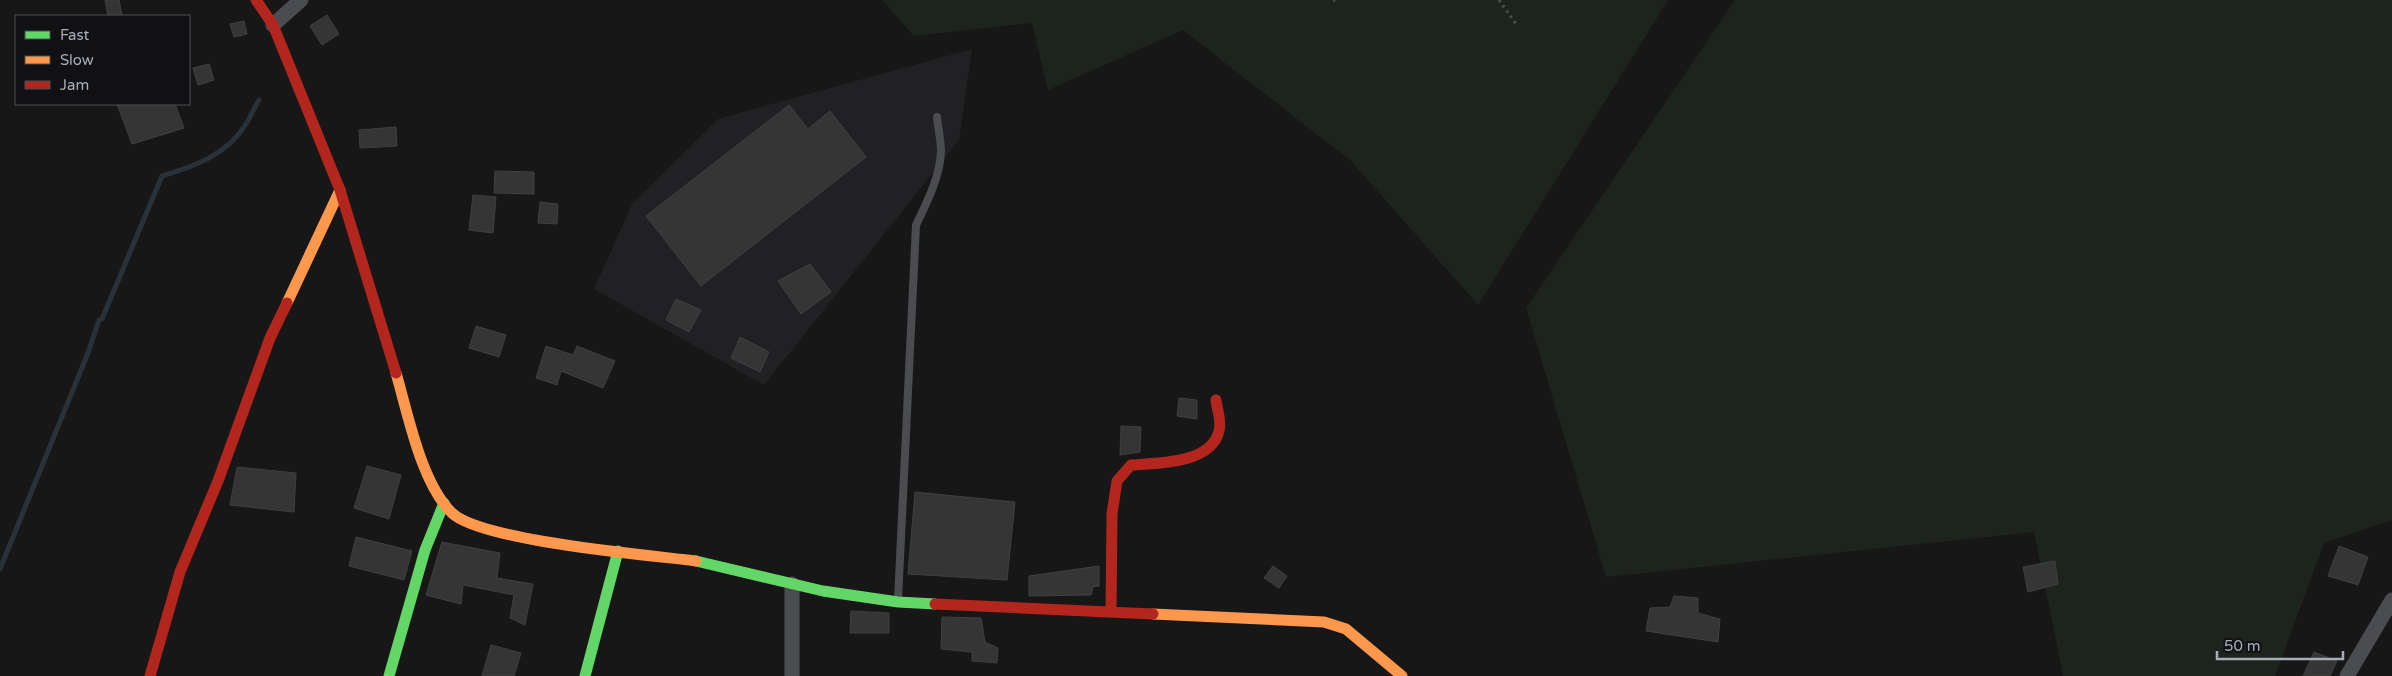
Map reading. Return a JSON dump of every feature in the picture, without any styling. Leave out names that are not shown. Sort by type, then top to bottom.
[{"type":"street","points":[[256,0],[273,26],[340,190],[426,473],[453,514],[476,525],[534,540],[702,562],[823,591],[898,602],[1324,622],[1346,629],[1402,676]]},
{"type":"street","points":[[273,26],[301,0]]},
{"type":"street","points":[[150,676],[180,572],[218,481],[270,338],[340,190]]},
{"type":"street","points":[[1111,612],[1112,514],[1117,481],[1131,465],[1174,462],[1209,448],[1219,431],[1216,400]]},
{"type":"street","points":[[389,676],[425,550],[444,503]]},
{"type":"street","points":[[585,676],[618,551]]},
{"type":"street","points":[[792,584],[792,676]]},
{"type":"street","points":[[2347,676],[2392,600]]},
{"type":"lane","points":[[898,602],[916,225],[929,199],[941,152],[936,117]]},
{"type":"path","points":[[1499,0],[1516,24]]},
{"type":"shaded area","points":[[882,0],[1668,0],[1478,305],[1351,161],[1183,30],[1048,90],[1032,23],[914,36]]},
{"type":"shaded area","points":[[1735,0],[2392,0],[2392,520],[2324,543],[2275,676],[2063,676],[2034,532],[1606,577],[1526,308]]},
{"type":"shaded area","points":[[972,49],[959,140],[764,385],[594,289],[632,204],[718,119]]},
{"type":"building","points":[[105,0],[119,0],[122,15],[108,15]]},
{"type":"building","points":[[327,15],[339,34],[322,45],[310,26]]},
{"type":"building","points":[[244,21],[247,34],[234,37],[230,24]]},
{"type":"building","points":[[209,64],[214,80],[198,85],[193,68]]},
{"type":"building","points":[[117,105],[175,105],[184,128],[132,144]]},
{"type":"building","points":[[789,105],[808,129],[830,111],[866,157],[701,286],[646,216]]},
{"type":"building","points":[[396,127],[397,146],[360,148],[359,130]]},
{"type":"building","points":[[495,171],[534,172],[534,194],[494,193]]},
{"type":"building","points":[[473,195],[496,197],[493,233],[469,230]]},
{"type":"building","points":[[540,202],[558,204],[557,224],[538,223]]},
{"type":"building","points":[[810,264],[831,292],[801,314],[778,281]]},
{"type":"building","points":[[676,299],[701,310],[689,332],[666,320]]},
{"type":"building","points":[[476,326],[506,335],[499,357],[469,348]]},
{"type":"building","points":[[740,337],[769,352],[760,372],[731,358]]},
{"type":"building","points":[[546,346],[573,355],[577,346],[615,361],[603,388],[561,371],[557,385],[536,378]]},
{"type":"building","points":[[1179,398],[1197,400],[1197,419],[1177,416]]},
{"type":"building","points":[[1121,426],[1141,427],[1140,452],[1120,455]]},
{"type":"building","points":[[367,466],[401,475],[389,519],[354,508]]},
{"type":"building","points":[[237,467],[296,473],[294,512],[230,505]]},
{"type":"building","points":[[915,492],[1015,502],[1007,580],[908,574]]},
{"type":"building","points":[[356,537],[412,551],[404,580],[349,566]]},
{"type":"building","points":[[442,542],[500,553],[497,578],[533,584],[525,625],[510,618],[514,595],[463,585],[461,604],[426,595]]},
{"type":"building","points":[[2339,546],[2368,557],[2358,585],[2328,576]]},
{"type":"building","points":[[2055,561],[2058,584],[2028,592],[2023,567]]},
{"type":"building","points":[[1099,566],[1099,586],[1093,587],[1091,595],[1029,596],[1029,576]]},
{"type":"building","points":[[1273,566],[1287,576],[1279,588],[1264,578]]},
{"type":"building","points":[[1674,596],[1698,598],[1698,613],[1720,619],[1718,642],[1646,631],[1650,608],[1670,607]]},
{"type":"building","points":[[851,611],[889,613],[889,633],[850,633]]},
{"type":"building","points":[[942,617],[981,618],[985,642],[998,648],[997,663],[972,661],[972,652],[941,649]]},
{"type":"building","points":[[491,645],[521,653],[514,676],[482,676]]},
{"type":"building","points":[[2314,652],[2337,661],[2330,676],[2303,676]]},
{"type":"waterway","points":[[0,569],[88,353],[99,320],[102,319],[162,176],[209,158],[230,144],[246,124],[259,100]]},
{"type":"traffic: fast","points":[[389,676],[425,550],[444,503]]},
{"type":"traffic: fast","points":[[585,676],[618,551]]},
{"type":"traffic: fast","points":[[696,561],[823,591],[898,602],[935,604]]},
{"type":"traffic: slow","points":[[287,303],[340,190]]},
{"type":"traffic: slow","points":[[396,373],[424,466],[441,500],[452,513],[469,523],[530,539],[606,551],[696,561]]},
{"type":"traffic: slow","points":[[1153,614],[1324,622],[1346,629],[1402,676]]},
{"type":"traffic: jam","points":[[256,0],[273,25],[340,190],[396,373]]},
{"type":"traffic: jam","points":[[150,676],[180,572],[218,481],[270,338],[287,303]]},
{"type":"traffic: jam","points":[[1111,612],[1112,514],[1117,481],[1131,465],[1182,460],[1206,450],[1214,442],[1220,427],[1216,400]]},
{"type":"traffic: jam","points":[[935,604],[1153,614]]}]
